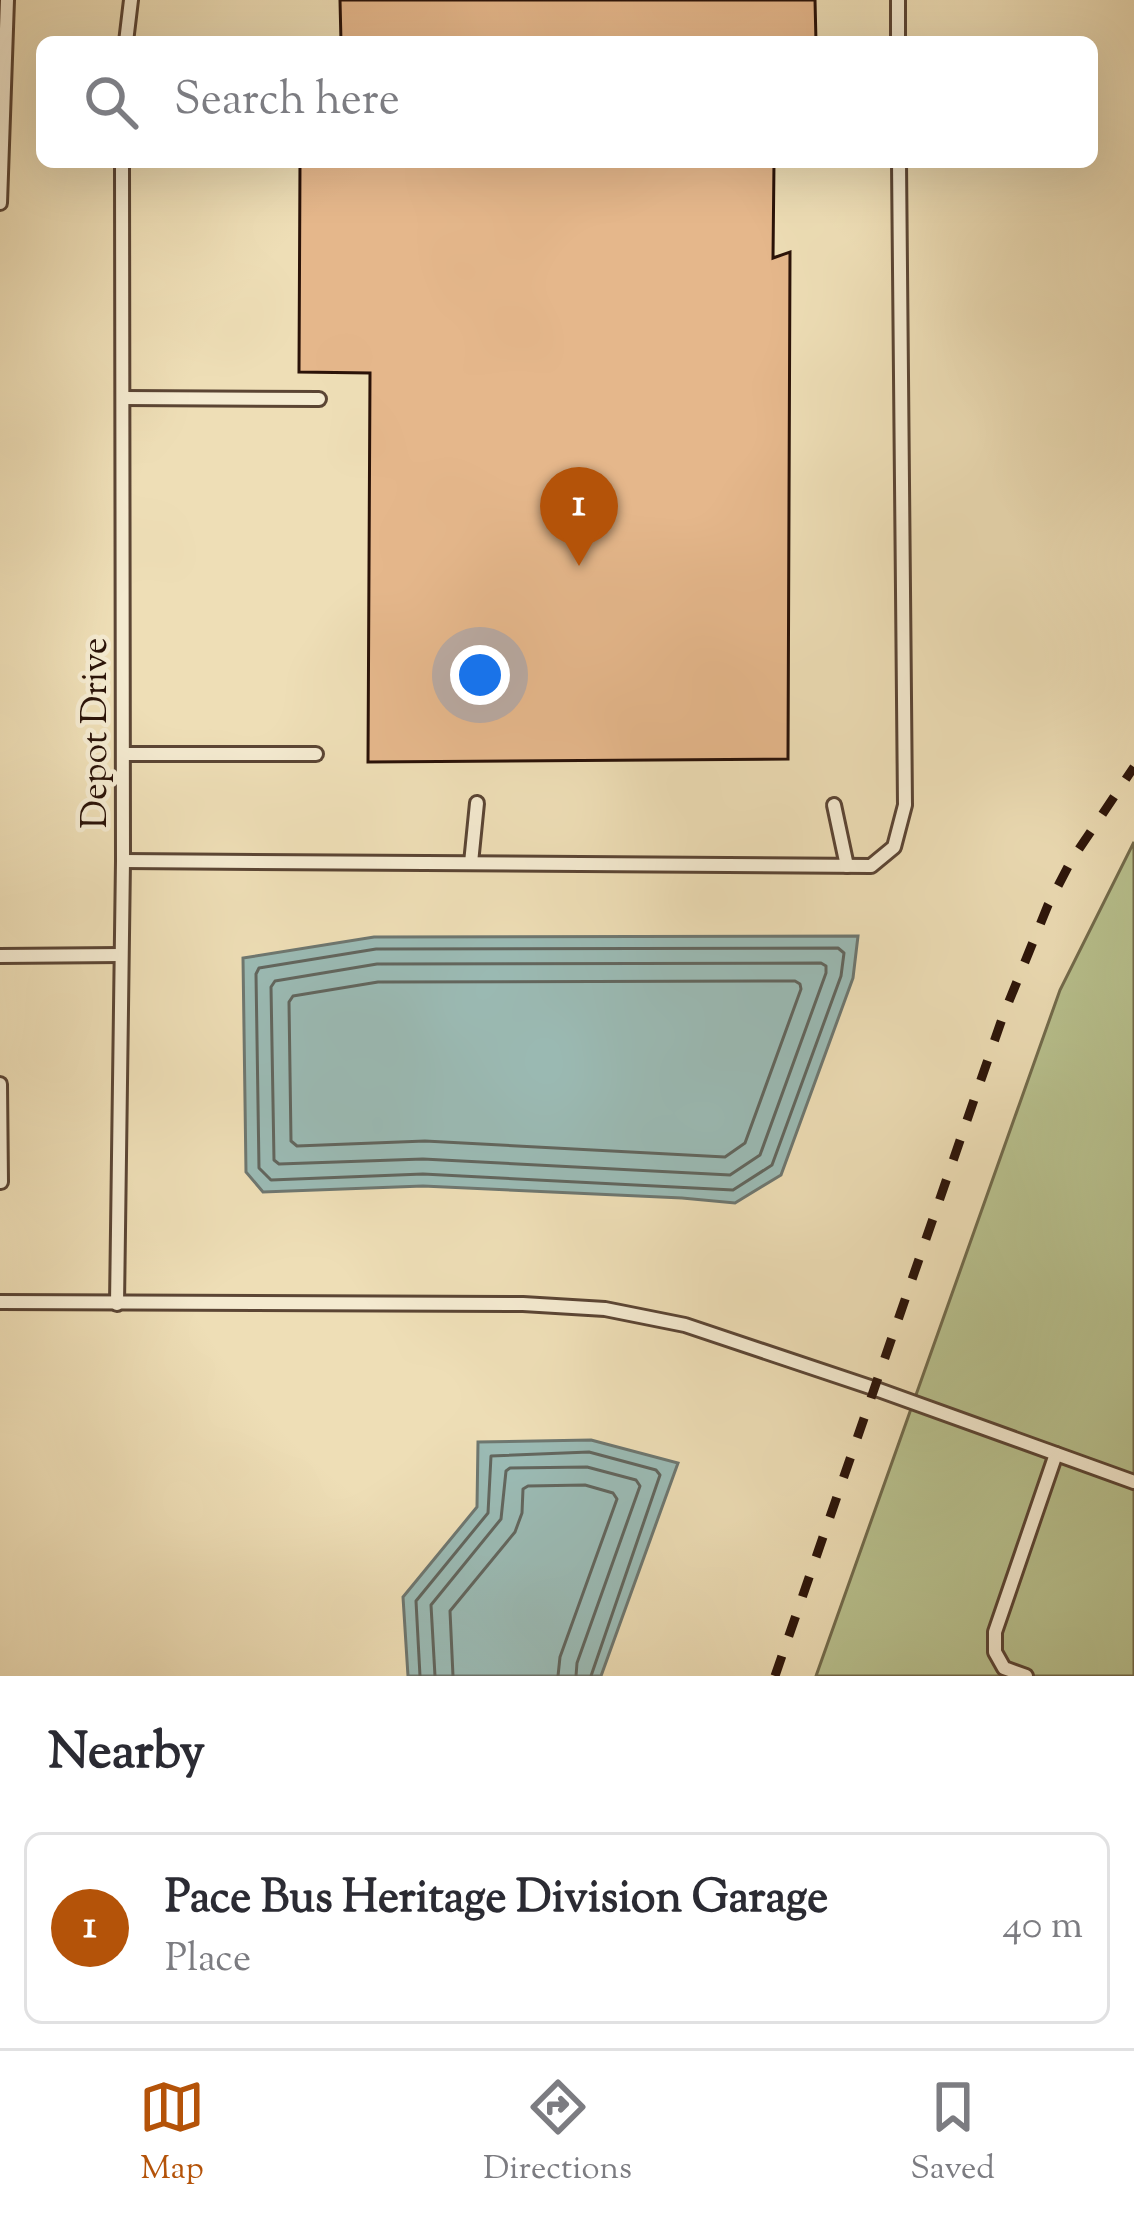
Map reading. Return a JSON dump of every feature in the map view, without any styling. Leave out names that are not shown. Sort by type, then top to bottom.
[{"type":"lane","points":[[0,203],[7,0]]},
{"type":"lane","points":[[127,36],[131,0]]},
{"type":"lane","points":[[898,0],[898,36]]},
{"type":"lane","name":"Depot Drive","points":[[118,1304],[122,168]]},
{"type":"lane","points":[[123,861],[872,866],[894,848],[905,805],[899,168]]},
{"type":"lane","points":[[123,398],[320,399]]},
{"type":"lane","points":[[123,754],[316,754]]},
{"type":"lane","points":[[471,863],[477,803]]},
{"type":"lane","points":[[834,805],[847,866]]},
{"type":"lane","points":[[0,956],[122,956]]},
{"type":"lane","points":[[0,1084],[1,1182]]},
{"type":"lane","points":[[0,1302],[523,1304],[605,1309],[685,1325],[1134,1482]]},
{"type":"lane","points":[[1026,1676],[1004,1668],[995,1652],[995,1632],[1056,1454]]},
{"type":"green space","points":[[1134,842],[1134,1676],[816,1676],[1060,990]]},
{"type":"water","points":[[858,936],[853,978],[781,1175],[735,1203],[423,1186],[263,1192],[246,1172],[243,958],[374,937]]},
{"type":"water","points":[[591,1440],[678,1463],[601,1676],[408,1676],[403,1597],[477,1507],[478,1442]]},
{"type":"building","points":[[340,0],[815,0],[816,36],[341,36]]},
{"type":"building","points":[[300,168],[774,168],[773,258],[790,252],[788,759],[368,762],[370,373],[299,372]]},
{"type":"railway","points":[[775,1676],[1003,1016],[1071,861],[1134,767]]},
{"type":"place","name":"Pace Bus Heritage Division Garage","points":[[579,566]]}]
